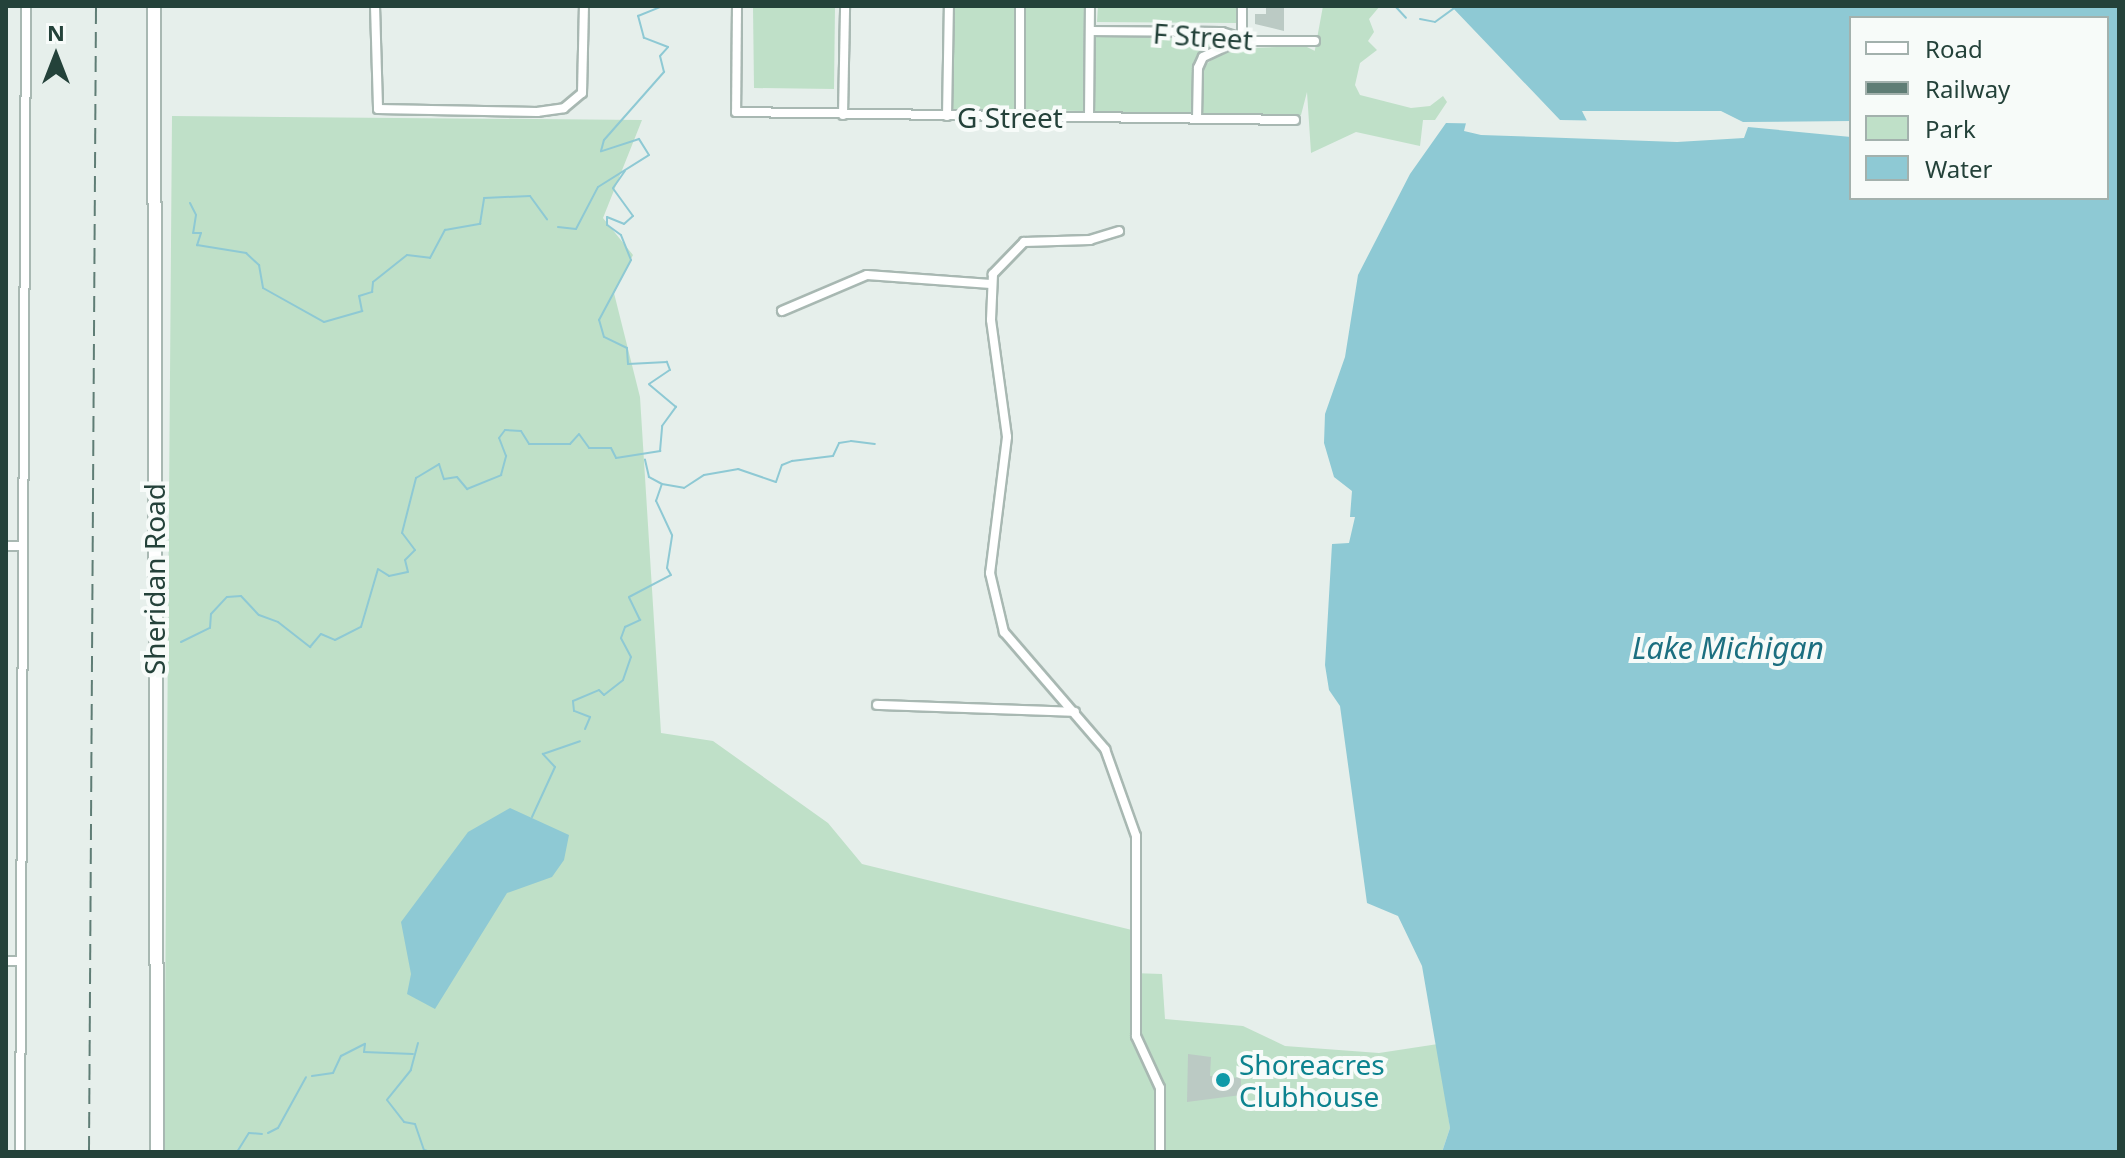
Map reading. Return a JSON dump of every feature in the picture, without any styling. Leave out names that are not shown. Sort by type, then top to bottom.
[{"type":"main road","name":"Sheridan Road","points":[[154,6],[157,1152]]},
{"type":"street","points":[[20,1152],[26,6]]},
{"type":"street","points":[[375,6],[373,88],[376,106],[385,110],[537,112],[564,108],[582,93],[584,6]]},
{"type":"street","name":"G Street","points":[[737,6],[736,112],[1295,120]]},
{"type":"street","points":[[843,115],[845,6]]},
{"type":"street","points":[[947,116],[949,6]]},
{"type":"street","points":[[1020,6],[1020,117]]},
{"type":"street","points":[[1089,117],[1090,6]]},
{"type":"street","points":[[1197,119],[1203,57],[1242,39],[1242,6]]},
{"type":"street","name":"F Street","points":[[1090,31],[1222,32],[1242,39],[1315,41]]},
{"type":"street","points":[[1119,231],[1090,240],[1024,242],[1001,260],[991,284],[1007,437],[992,527],[992,599],[1012,644],[1076,712],[1105,749],[1136,836],[1136,1036],[1160,1088],[1160,1152]]},
{"type":"street","points":[[782,311],[867,275],[991,284]]},
{"type":"street","points":[[6,546],[23,546]]},
{"type":"street","points":[[877,705],[1076,712]]},
{"type":"street","points":[[6,961],[21,961]]},
{"type":"green space","points":[[753,6],[835,6],[834,89],[754,88]]},
{"type":"green space","points":[[953,6],[1015,6],[1014,110],[953,110]]},
{"type":"green space","points":[[1025,6],[1084,6],[1083,111],[1023,110]]},
{"type":"green space","points":[[1098,6],[1237,6],[1236,23],[1097,22]]},
{"type":"green space","points":[[1323,6],[1380,6],[1369,19],[1374,32],[1368,41],[1377,50],[1360,63],[1355,85],[1360,95],[1411,108],[1430,106],[1443,96],[1447,102],[1435,120],[1423,120],[1420,146],[1356,132],[1311,153],[1307,92],[1301,115],[1200,115],[1201,68],[1226,49],[1305,46],[1315,51]]},
{"type":"green space","points":[[1093,36],[1218,37],[1218,45],[1193,64],[1193,115],[1092,114]]},
{"type":"green space","points":[[172,116],[642,120],[603,218],[633,255],[614,293],[640,397],[661,733],[713,741],[828,823],[862,864],[1132,930],[1132,973],[1162,974],[1165,1019],[1243,1026],[1285,1046],[1379,1053],[1438,1044],[1450,1128],[1442,1152],[164,1152]]},
{"type":"water","name":"Lake Michigan","points":[[1451,6],[2119,6],[2119,1152],[1442,1152],[1450,1128],[1422,966],[1398,916],[1367,903],[1340,706],[1329,690],[1325,665],[1332,544],[1349,543],[1355,517],[1350,517],[1352,491],[1334,477],[1324,443],[1325,414],[1345,357],[1358,275],[1410,174],[1446,123],[1677,127],[1677,122],[1560,120]]},
{"type":"water","points":[[510,808],[569,835],[564,860],[552,877],[507,893],[435,1009],[407,994],[411,974],[401,922],[468,832]]},
{"type":"pier","points":[[1582,111],[1721,111],[1743,122],[1849,121],[1849,137],[1748,127],[1744,138],[1677,142],[1481,135],[1464,131],[1466,123],[1440,123],[1587,121]]},
{"type":"building","points":[[1266,7],[1284,7],[1284,31],[1255,24],[1255,14],[1266,14]]},
{"type":"building","name":"Shoreacres Clubhouse","points":[[1188,1054],[1211,1057],[1210,1076],[1241,1078],[1241,1095],[1187,1102]]},
{"type":"waterway","points":[[558,227],[576,229],[598,187],[649,155],[639,139],[601,151],[604,140],[664,72],[660,56],[668,47],[644,38],[638,16],[663,6]]},
{"type":"waterway","points":[[1395,6],[1406,18]]},
{"type":"waterway","points":[[1420,19],[1435,22],[1457,6]]},
{"type":"waterway","points":[[181,642],[210,628],[211,614],[227,597],[241,596],[259,615],[278,622],[310,647],[321,634],[335,640],[361,627],[378,569],[389,576],[408,572],[405,560],[415,550],[402,533],[416,478],[439,464],[444,479],[457,477],[467,489],[501,475],[506,456],[499,438],[505,430],[521,431],[529,444],[570,444],[579,434],[589,448],[611,448],[616,458],[660,451],[662,426],[676,407],[649,384],[670,370],[667,362],[628,364],[627,348],[604,337],[599,320],[631,260],[621,235],[607,225],[607,217],[624,224],[633,216],[613,188],[625,171]]},
{"type":"waterway","points":[[190,203],[196,215],[193,233],[201,233],[197,245],[246,253],[259,265],[263,288],[324,322],[362,311],[359,296],[372,292],[373,282],[407,255],[430,258],[445,230],[480,224],[484,198],[530,196],[547,219]]},
{"type":"waterway","points":[[662,484],[684,488],[704,475],[738,469],[776,482],[782,465],[792,461],[833,456],[839,443],[875,444]]},
{"type":"waterway","points":[[585,729],[590,717],[574,711],[573,701],[599,690],[604,695],[623,680],[631,657],[621,638],[625,627],[640,620],[629,597],[671,575],[667,568],[672,535],[656,501],[662,484],[649,477],[645,459]]},
{"type":"waterway","points":[[532,817],[555,767],[543,754],[580,741]]},
{"type":"waterway","points":[[418,1043],[411,1070],[387,1100],[404,1122],[415,1124],[424,1150],[431,1152]]},
{"type":"waterway","points":[[312,1076],[333,1073],[341,1056],[365,1044],[364,1052],[413,1054]]},
{"type":"waterway","points":[[268,1133],[278,1128],[306,1077]]},
{"type":"waterway","points":[[237,1152],[249,1133],[262,1134]]},
{"type":"railway","points":[[89,1152],[96,6]]},
{"type":"place","name":"Shoreacres Clubhouse","points":[[1223,1080]]}]
